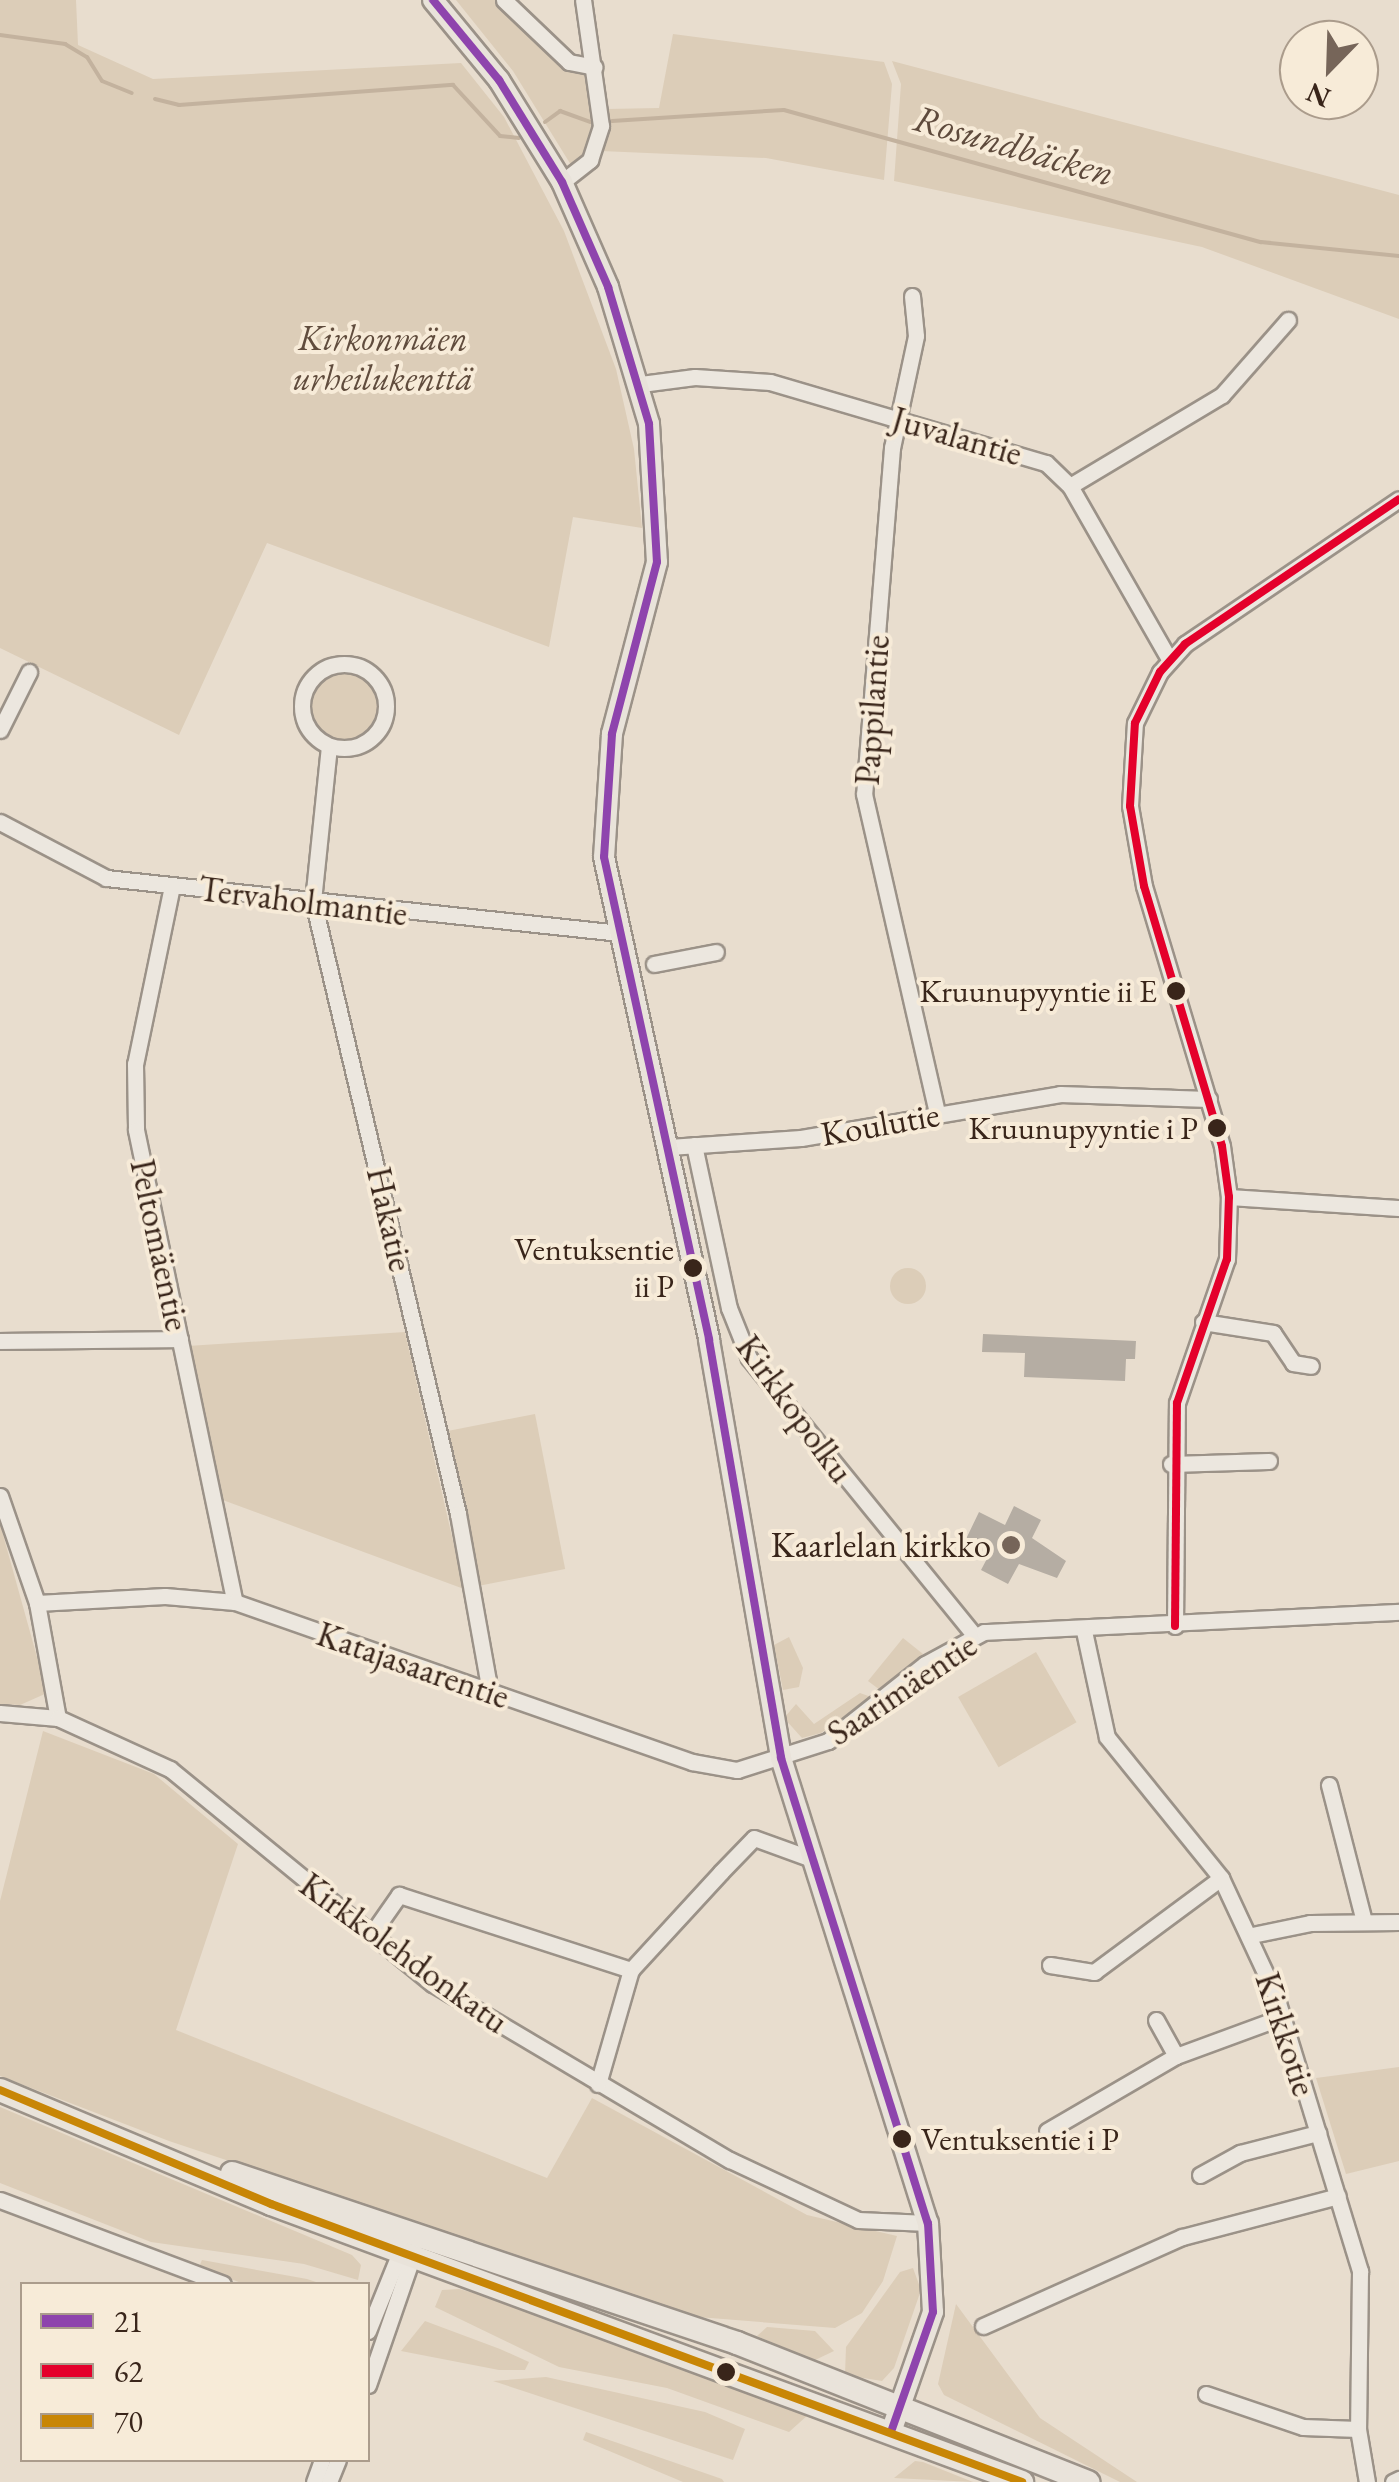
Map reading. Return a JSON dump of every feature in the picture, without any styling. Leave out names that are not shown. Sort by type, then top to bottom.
[{"type":"highway","points":[[0,2090],[1022,2482]]},
{"type":"highway","points":[[408,2247],[902,2405],[1088,2482]]},
{"type":"main road","points":[[433,0],[499,80],[562,182],[640,384],[658,519],[652,592],[608,766],[602,834],[620,933],[669,1147],[781,1758],[928,2223],[933,2312],[892,2429]]},
{"type":"street","points":[[504,0],[568,62],[595,67]]},
{"type":"street","points":[[562,182],[596,147],[595,67],[584,0]]},
{"type":"street","name":"Pappilantie","points":[[912,296],[914,353],[899,418],[864,794],[937,1114]]},
{"type":"street","points":[[1070,486],[1222,395],[1288,320]]},
{"type":"street","name":"Juvalantie","points":[[640,384],[745,377],[1030,456],[1070,486],[1169,658]]},
{"type":"street","points":[[1175,1626],[1171,1464],[1176,1402],[1227,1259],[1229,1197],[1209,1099],[1144,886],[1130,806],[1135,723],[1169,658],[1399,499]]},
{"type":"street","points":[[333,666],[370,673],[383,683],[380,728],[360,745],[329,746],[299,713],[308,685],[333,666]]},
{"type":"street","points":[[0,730],[29,672]]},
{"type":"street","name":"Hakatie","points":[[329,746],[313,901],[458,1514],[490,1691]]},
{"type":"street","name":"Tervaholmantie","points":[[0,822],[92,874],[172,886],[620,933]]},
{"type":"street","name":"Peltomäentie","points":[[172,886],[134,1078],[136,1130],[235,1602]]},
{"type":"street","points":[[654,964],[716,952]]},
{"type":"street","name":"Koulutie","points":[[669,1147],[800,1138],[1060,1094],[1209,1099]]},
{"type":"street","name":"Kirkkopolku","points":[[694,1145],[729,1308],[749,1358],[974,1635]]},
{"type":"street","points":[[1229,1197],[1399,1208]]},
{"type":"street","points":[[1202,1322],[1274,1333],[1293,1363],[1311,1366]]},
{"type":"street","points":[[0,1341],[180,1339]]},
{"type":"street","points":[[1171,1464],[1269,1461]]},
{"type":"street","points":[[0,1496],[37,1603],[58,1718]]},
{"type":"street","name":"Katajasaarentie","points":[[37,1603],[165,1596],[235,1602],[717,1768],[781,1758]]},
{"type":"street","name":"Saarimäentie","points":[[781,1758],[828,1741],[974,1635],[1399,1612]]},
{"type":"street","name":"Kirkkotie","points":[[1084,1631],[1107,1736],[1221,1878],[1252,1934],[1282,2018],[1364,2292],[1358,2428],[1367,2482]]},
{"type":"street","name":"Kirkkolehdonkatu","points":[[0,1712],[58,1718],[170,1769],[434,1984],[598,2084],[836,2212],[928,2223]]},
{"type":"street","points":[[1329,1785],[1364,1921]]},
{"type":"street","points":[[598,2084],[631,1970],[754,1838],[812,1859]]},
{"type":"street","points":[[1050,1965],[1094,1972],[1221,1878]]},
{"type":"street","points":[[371,1935],[399,1895],[631,1970]]},
{"type":"street","points":[[1252,1934],[1364,1921],[1399,1922]]},
{"type":"street","points":[[1047,2132],[1176,2056],[1282,2018]]},
{"type":"street","points":[[1156,2020],[1176,2056]]},
{"type":"street","points":[[1200,2175],[1240,2153],[1318,2133]]},
{"type":"street","points":[[984,2326],[1182,2236],[1338,2196]]},
{"type":"street","points":[[0,2200],[218,2282]]},
{"type":"street","points":[[370,2327],[408,2247]]},
{"type":"street","points":[[370,2373],[375,2342],[408,2247]]},
{"type":"street","points":[[1206,2394],[1303,2427],[1358,2428]]},
{"type":"green space","name":"Kirkonmäen urheilukenttä","points":[[0,0],[76,0],[78,45],[153,79],[461,63],[504,117],[564,231],[616,369],[634,449],[642,528],[573,517],[549,647],[267,543],[179,735],[0,648]]},
{"type":"green space","points":[[456,0],[496,0],[528,33],[591,71],[596,111],[582,157],[571,165],[513,71]]},
{"type":"green space","points":[[673,34],[884,62],[892,84],[884,180],[766,158],[601,151],[606,109],[659,108]]},
{"type":"green space","points":[[892,61],[1399,195],[1399,319],[1202,247],[894,181],[901,84]]},
{"type":"green space","points":[[344,670],[369,681],[380,706],[369,731],[344,742],[319,731],[308,706],[319,681]]},
{"type":"green space","points":[[908,1268],[921,1273],[926,1286],[921,1299],[908,1304],[895,1299],[890,1286],[895,1273]]},
{"type":"green space","points":[[405,1332],[464,1589],[220,1499],[188,1346]]},
{"type":"green space","points":[[535,1414],[565,1569],[478,1586],[448,1431]]},
{"type":"green space","points":[[0,1524],[47,1693],[20,1705],[0,1704]]},
{"type":"green space","points":[[789,1637],[803,1668],[799,1687],[783,1690],[774,1645]]},
{"type":"green space","points":[[903,1638],[923,1654],[880,1690],[868,1681]]},
{"type":"green space","points":[[1036,1652],[1076,1722],[999,1767],[958,1697]]},
{"type":"green space","points":[[860,1693],[874,1698],[821,1733],[802,1738],[784,1718],[796,1704],[814,1724]]},
{"type":"green space","points":[[43,1731],[154,1774],[238,1844],[176,2030],[547,2178],[592,2098],[807,2215],[897,2236],[883,2281],[862,2313],[835,2328],[698,2317],[169,2141],[0,2076],[0,1901]]},
{"type":"green space","points":[[1399,2067],[1399,2161],[1346,2174],[1316,2078]]},
{"type":"green space","points":[[0,2107],[352,2255],[361,2265],[358,2280],[304,2264],[151,2242],[0,2183]]},
{"type":"green space","points":[[202,2260],[316,2282],[239,2282],[199,2267]]},
{"type":"green space","points":[[913,2268],[921,2290],[894,2368],[882,2381],[845,2375],[846,2347],[900,2272]]},
{"type":"green space","points":[[459,2289],[809,2414],[789,2432],[667,2388],[559,2367],[435,2307],[442,2290]]},
{"type":"green space","points":[[956,2304],[1040,2418],[1137,2482],[1120,2482],[944,2395],[938,2384]]},
{"type":"green space","points":[[425,2321],[529,2362],[525,2370],[499,2370],[401,2351]]},
{"type":"green space","points":[[767,2327],[815,2331],[834,2351],[813,2361],[757,2336]]},
{"type":"green space","points":[[546,2377],[705,2412],[745,2429],[733,2460],[493,2381]]},
{"type":"green space","points":[[586,2432],[724,2482],[683,2482],[583,2440]]},
{"type":"green space","points":[[915,2461],[923,2462],[973,2482],[894,2478]]},
{"type":"building","points":[[983,1334],[1136,1341],[1135,1359],[1126,1359],[1125,1381],[1024,1377],[1025,1353],[982,1352]]},
{"type":"building","name":"Kaarlelan kirkko","points":[[1014,1506],[1041,1520],[1032,1538],[1066,1561],[1057,1578],[1019,1564],[1008,1584],[981,1570],[991,1551],[966,1539],[979,1512],[1005,1525]]},
{"type":"waterway","name":"Rosundbäcken","points":[[0,35],[65,44],[87,57],[102,81],[132,93]]},
{"type":"waterway","name":"Rosundbäcken","points":[[155,99],[179,105],[453,85],[500,136],[519,138]]},
{"type":"waterway","name":"Rosundbäcken","points":[[612,121],[784,110],[1261,242],[1399,256]]},
{"type":"waterway","points":[[545,122],[560,111],[590,122]]},
{"type":"transit line","name":"21","points":[[433,0],[499,80],[562,182],[608,287],[649,424],[657,562],[612,734],[604,857],[709,1340],[781,1758],[928,2223],[933,2312],[892,2429]]},
{"type":"transit line","name":"62","points":[[1175,1626],[1177,1403],[1227,1259],[1229,1197],[1222,1146],[1144,886],[1130,806],[1135,723],[1160,672],[1185,644],[1399,499]]},
{"type":"transit line","name":"70","points":[[0,2090],[271,2204],[1022,2482]]},
{"type":"place","name":"Kruunupyyntie ii E","points":[[1176,991]]},
{"type":"place","name":"Kruunupyyntie i P","points":[[1217,1128]]},
{"type":"place","name":"Ventuksentie ii P","points":[[693,1268]]},
{"type":"place","name":"Kaarlelan kirkko","points":[[1011,1545]]},
{"type":"place","name":"Ventuksentie i P","points":[[902,2139]]}]
